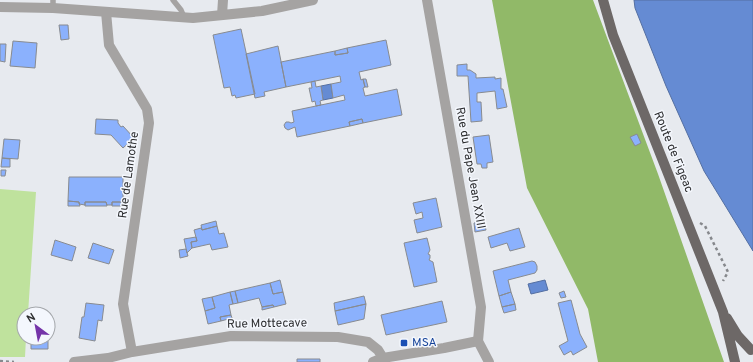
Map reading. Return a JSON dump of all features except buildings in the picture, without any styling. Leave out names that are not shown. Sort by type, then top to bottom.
[{"type":"main road","name":"Route de Figeac","points":[[604,0],[613,35],[723,312],[735,362]]},
{"type":"main road","name":"Route de Figeac","points":[[723,312],[738,336],[752,350]]},
{"type":"main road","points":[[735,362],[741,353],[752,350]]},
{"type":"street","points":[[222,0],[222,15]]},
{"type":"street","points":[[0,7],[53,4],[106,12],[193,18],[262,11],[313,0]]},
{"type":"street","name":"Rue du Pape Jean XXIII","points":[[427,0],[481,307],[478,341]]},
{"type":"street","name":"Rue de Lamothe","points":[[106,12],[109,45],[148,109],[149,123],[123,304],[132,352]]},
{"type":"street","name":"Rue Mottecave","points":[[74,362],[108,358],[132,352],[232,336],[338,337],[368,342],[378,350],[378,360]]},
{"type":"street","points":[[378,360],[478,341],[489,362]]},
{"type":"lane","points":[[173,0],[181,10],[184,17]]},
{"type":"path","points":[[0,361],[14,362]]},
{"type":"green space","points":[[492,0],[593,0],[658,174],[724,362],[598,362],[588,309],[527,188]]},
{"type":"green space","points":[[0,189],[36,192],[29,306],[16,306],[16,346],[26,346],[25,357],[0,357]]},
{"type":"water","points":[[634,0],[753,0],[753,251],[704,171],[666,86],[635,8]]},
{"type":"water","points":[[331,84],[333,98],[323,100],[321,86]]},
{"type":"water","points":[[545,280],[548,290],[531,294],[528,284]]},
{"type":"place","name":"MSA","points":[[404,343]]}]
